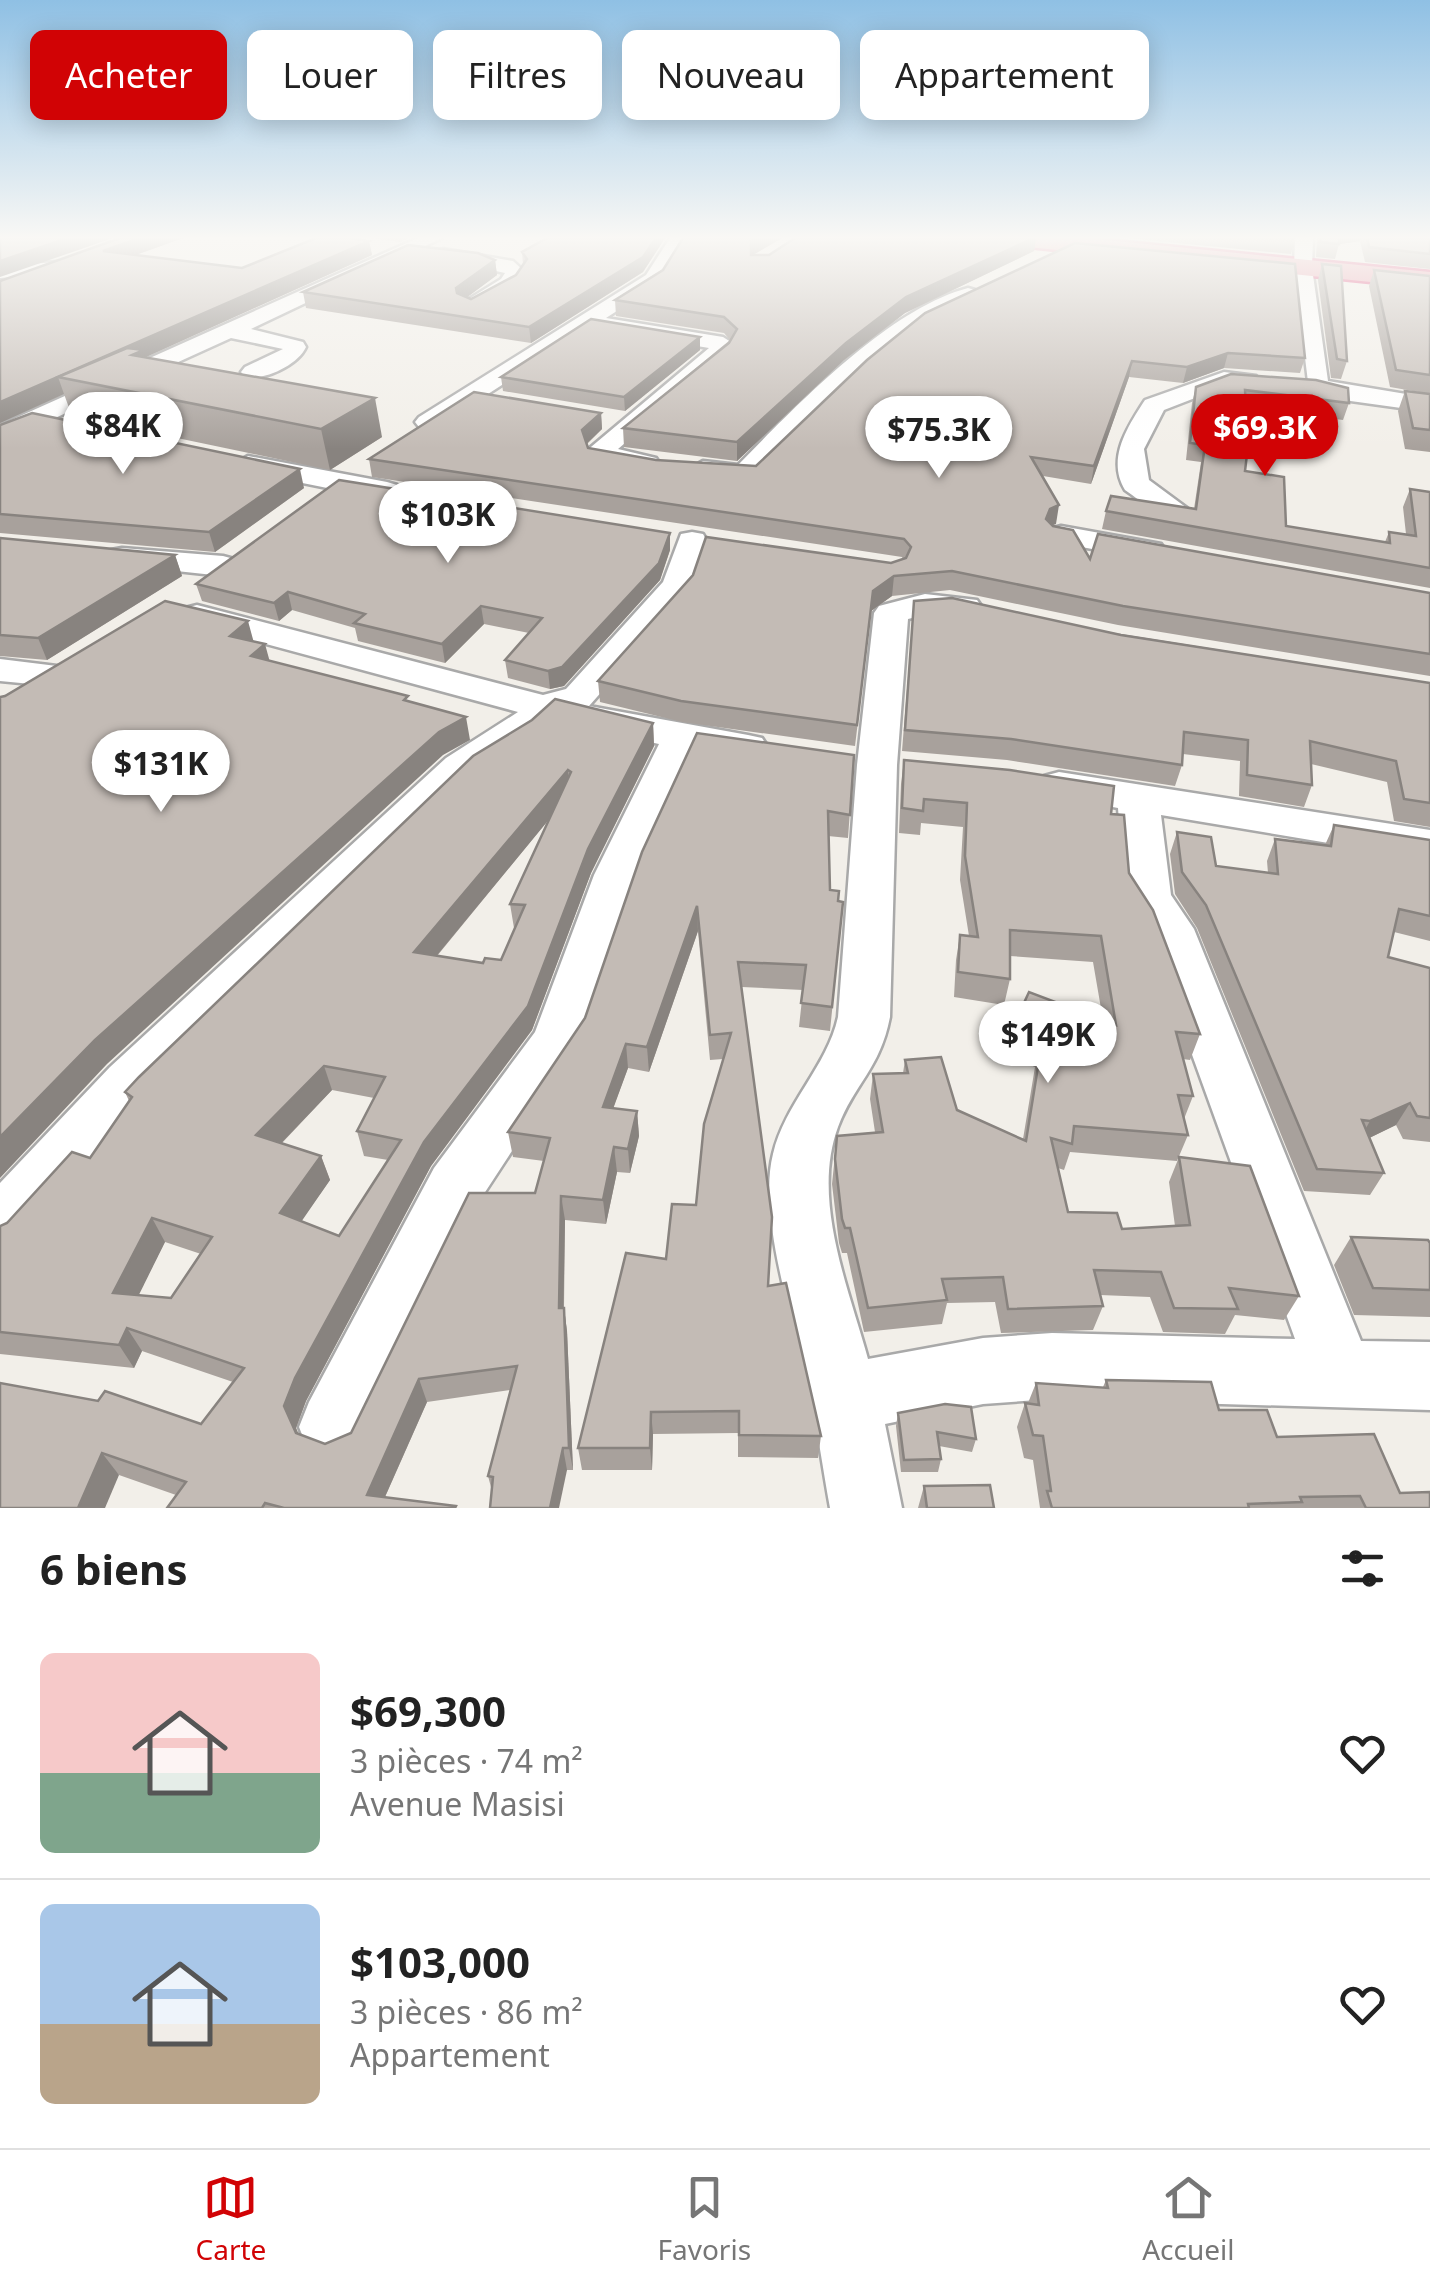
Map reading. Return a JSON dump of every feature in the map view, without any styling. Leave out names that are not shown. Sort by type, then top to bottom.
[{"type":"street","points":[[14,425],[280,308]]},
{"type":"street","points":[[402,440],[607,308]]},
{"type":"street","points":[[585,322],[722,344],[718,352],[599,450],[600,455],[657,466],[745,474],[855,368],[914,320],[939,308]]},
{"type":"street","points":[[1298,384],[1301,308]]},
{"type":"street","points":[[229,331],[284,341],[295,347],[292,354],[253,372]]},
{"type":"street","points":[[1176,511],[1135,484],[1131,449],[1154,405],[1224,379],[1298,384],[1329,392],[1430,405]]},
{"type":"street","points":[[468,396],[504,402]]},
{"type":"street","points":[[593,417],[629,423]]},
{"type":"street","points":[[14,425],[72,427]]},
{"type":"street","points":[[222,459],[411,495]]},
{"type":"street","points":[[308,504],[369,461]]},
{"type":"street","points":[[1061,535],[1172,555]]},
{"type":"street","points":[[0,1225],[129,1083],[460,767],[519,732],[547,706],[579,697],[678,585],[693,541]]},
{"type":"street","points":[[251,546],[167,607],[681,738],[781,752]]},
{"type":"street","points":[[93,554],[222,566]]},
{"type":"street","points":[[866,1508],[845,1398],[809,1256],[798,1182],[801,1155],[812,1117],[858,1047],[864,1017],[877,764],[891,612],[906,606],[950,604],[1006,616]]},
{"type":"street","points":[[6,685],[60,670]]},
{"type":"street","points":[[334,1427],[455,1187],[558,1041],[617,876],[655,802],[681,738]]},
{"type":"street","points":[[1024,780],[1430,845]]},
{"type":"street","points":[[1138,798],[1148,898],[1170,929],[1341,1374]]},
{"type":"street","points":[[845,1398],[983,1372],[1052,1366],[1430,1376]]},
{"type":"building","points":[[0,308],[215,308],[0,402]]},
{"type":"building","points":[[409,308],[559,308],[529,327]]},
{"type":"building","points":[[669,308],[891,308],[846,343],[737,442],[623,428],[729,343],[737,329],[724,317]]},
{"type":"building","points":[[935,308],[1300,308],[1305,358],[1228,353],[1187,367],[1132,361],[1094,466],[1031,457],[1059,505],[1050,509],[1046,519],[1053,526],[1073,530],[1090,559],[1098,534],[1430,593],[1430,654],[1123,606],[952,571],[894,576],[873,591],[857,725],[681,701],[598,681],[693,575],[706,537],[891,563],[906,558],[911,547],[904,539],[369,459],[474,392],[601,413],[582,430],[588,448],[656,460],[756,466],[867,360]]},
{"type":"building","points":[[1329,308],[1344,308],[1347,361],[1337,359]]},
{"type":"building","points":[[1382,308],[1430,308],[1430,375],[1396,370]]},
{"type":"building","points":[[591,319],[700,337],[624,397],[501,377]]},
{"type":"building","points":[[127,348],[144,350],[132,355],[375,398],[321,429],[58,377]]},
{"type":"building","points":[[1231,374],[1316,380],[1348,388],[1349,403],[1245,390],[1245,471],[1284,477],[1286,526],[1390,543],[1389,532],[1416,536],[1410,489],[1430,492],[1430,568],[1106,511],[1111,496],[1196,509],[1205,445],[1190,443],[1196,387]]},
{"type":"building","points":[[1405,391],[1430,394],[1430,430],[1413,428]]},
{"type":"building","points":[[32,413],[300,469],[209,532],[0,514],[0,425]]},
{"type":"building","points":[[339,480],[670,533],[659,563],[562,667],[548,671],[505,660],[542,618],[481,606],[442,644],[354,623],[365,614],[288,592],[274,603],[196,584]]},
{"type":"building","points":[[0,538],[175,555],[38,638],[0,635]]},
{"type":"building","points":[[952,598],[1121,635],[1430,683],[1430,803],[1404,799],[1396,761],[1310,741],[1312,785],[1247,775],[1248,740],[1184,732],[1182,765],[1011,739],[905,730],[914,601]]},
{"type":"building","points":[[165,601],[248,621],[230,636],[265,644],[251,656],[408,696],[404,700],[466,717],[439,732],[95,1040],[0,1137],[0,697]]},
{"type":"building","points":[[555,699],[653,723],[588,849],[528,1006],[424,1142],[295,1378],[284,1406],[296,1433],[325,1444],[351,1433],[469,1193],[535,1193],[550,1138],[508,1132],[585,1018],[642,852],[697,733],[854,755],[850,815],[828,811],[830,890],[839,891],[838,901],[843,902],[832,1007],[801,1003],[806,965],[738,962],[772,1217],[768,1286],[786,1283],[821,1436],[739,1435],[739,1411],[651,1412],[650,1448],[578,1448],[626,1253],[666,1259],[672,1204],[696,1205],[704,1124],[731,1033],[710,1035],[697,906],[647,1047],[626,1044],[603,1107],[637,1111],[628,1149],[614,1147],[603,1200],[561,1196],[559,1308],[564,1308],[569,1448],[563,1448],[550,1508],[490,1508],[493,1477],[488,1476],[517,1366],[419,1379],[367,1495],[455,1508],[284,1508],[265,1503],[262,1508],[167,1508],[186,1482],[102,1453],[78,1508],[0,1508],[0,1383],[98,1401],[105,1391],[201,1424],[244,1368],[127,1328],[119,1345],[0,1332],[0,1226],[72,1152],[90,1158],[132,1097],[125,1092],[139,1077],[473,756],[532,720]],"holes":[[[568,770],[571,772],[510,904],[525,905],[501,960],[485,958],[483,963],[414,952]],[[324,1066],[385,1077],[357,1131],[401,1140],[339,1236],[280,1213],[321,1156],[256,1135]],[[152,1218],[212,1237],[171,1298],[113,1293]]]},
{"type":"building","points":[[904,760],[1010,770],[1114,786],[1111,814],[1124,815],[1129,873],[1153,910],[1200,1034],[1176,1032],[1193,1096],[1178,1095],[1188,1135],[1074,1126],[1072,1144],[1051,1138],[1068,1212],[1117,1213],[1122,1229],[1190,1225],[1179,1157],[1250,1166],[1299,1296],[1229,1288],[1238,1309],[1174,1308],[1161,1272],[1094,1270],[1103,1306],[1008,1309],[1003,1277],[942,1279],[947,1300],[868,1308],[850,1228],[845,1228],[842,1219],[835,1159],[837,1136],[883,1132],[873,1074],[908,1073],[905,1060],[941,1057],[957,1110],[1026,1141],[1042,1042],[1012,1029],[1029,992],[1116,1025],[1101,936],[1010,930],[1010,979],[958,972],[960,935],[978,937],[965,856],[967,803],[924,799],[923,811],[902,808]]},
{"type":"building","points":[[1334,825],[1430,840],[1430,916],[1399,909],[1388,957],[1430,968],[1430,1118],[1417,1116],[1410,1103],[1370,1121],[1362,1120],[1384,1173],[1317,1169],[1206,905],[1182,872],[1177,832],[1211,837],[1216,866],[1278,874],[1275,839],[1331,846]]},
{"type":"building","points":[[1351,1237],[1428,1240],[1430,1290],[1373,1288]]},
{"type":"building","points":[[1106,1380],[1211,1382],[1219,1410],[1267,1410],[1277,1437],[1374,1434],[1400,1493],[1430,1492],[1430,1508],[1366,1508],[1360,1496],[1300,1497],[1302,1502],[1248,1504],[1249,1508],[1052,1508],[1043,1436],[1033,1435],[1025,1403],[1039,1405],[1036,1383],[1108,1388]]},
{"type":"building","points":[[945,1404],[971,1407],[976,1439],[937,1432],[941,1459],[904,1460],[898,1413]]},
{"type":"building","points":[[990,1485],[994,1508],[927,1508],[924,1486]]}]
